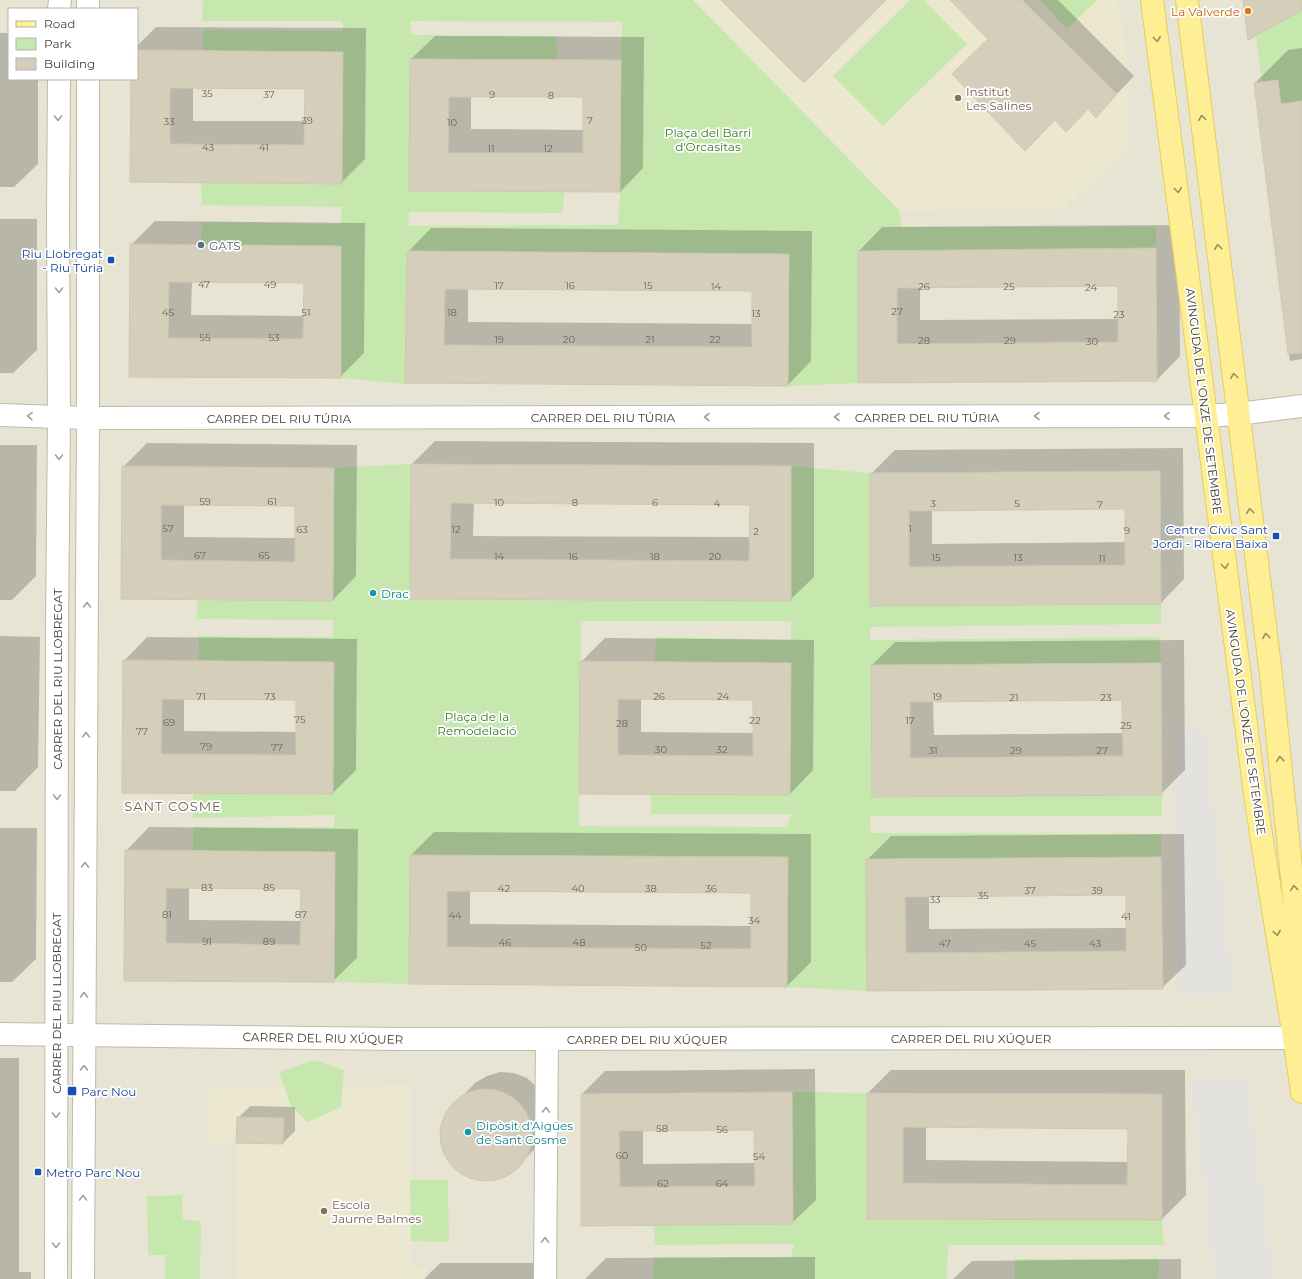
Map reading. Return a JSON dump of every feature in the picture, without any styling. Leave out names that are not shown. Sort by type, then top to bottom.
[{"type":"main road","name":"AVINGUDA DE L'ONZE DE SETEMBRE","points":[[1152,0],[1173,151],[1254,785],[1266,867],[1298,1038],[1302,1092]]},
{"type":"main road","name":"AVINGUDA DE L'ONZE DE SETEMBRE","points":[[1188,0],[1272,683],[1298,931],[1301,981],[1298,1038]]},
{"type":"main road","points":[[1192,35],[1198,3],[1200,0]]},
{"type":"street","name":"CARRER DEL RIU LLOBREGAT","points":[[56,1279],[59,80]]},
{"type":"street","points":[[83,1279],[88,418],[88,80]]},
{"type":"street","name":"CARRER DEL RIU TÚRIA","points":[[0,415],[59,418],[1206,416],[1238,414],[1302,406]]},
{"type":"street","name":"CARRER DEL RIU XÚQUER","points":[[0,1034],[400,1039],[1298,1038]]},
{"type":"street","points":[[545,1279],[547,1039]]},
{"type":"shaded area","points":[[0,0],[1302,0],[1302,1279],[0,1279]]},
{"type":"shaded area","name":"Institut Les Salines","points":[[693,0],[1117,0],[1126,50],[1129,146],[1063,209],[899,210]]},
{"type":"shaded area","points":[[1178,730],[1204,730],[1234,994],[1179,995]]},
{"type":"shaded area","points":[[1191,1079],[1246,1080],[1274,1279],[1215,1279]]},
{"type":"shaded area","name":"Escola Jaume Balmes","points":[[410,1086],[411,1269],[426,1269],[427,1279],[237,1279],[236,1143],[208,1143],[209,1088]]},
{"type":"green space","name":"Plaça del Barri d'Orcasitas","points":[[203,0],[693,0],[899,210],[902,227],[1156,227],[1156,248],[858,251],[858,383],[788,386],[789,254],[407,251],[405,384],[341,378],[341,246],[201,245],[202,222],[341,224],[342,207],[202,205],[201,183],[342,183],[342,52],[203,51],[203,30],[342,31],[343,21],[202,21]],"holes":[[[410,21],[622,22],[620,192],[618,225],[408,226],[409,212],[563,213],[564,192],[409,191],[410,59],[557,60],[556,36],[412,35]]]},
{"type":"green space","points":[[910,0],[924,0],[967,44],[883,126],[833,76]]},
{"type":"green space","points":[[1040,0],[1097,0],[1067,29]]},
{"type":"green space","points":[[1302,10],[1302,101],[1265,106],[1256,35]]},
{"type":"green space","name":"Plaça de la Remodelació","points":[[411,464],[410,599],[790,601],[791,466],[870,473],[871,606],[1161,604],[1161,624],[870,627],[870,640],[1159,637],[1161,663],[871,665],[872,797],[1162,795],[1162,816],[870,816],[871,833],[1161,834],[1161,857],[866,859],[867,991],[787,987],[788,857],[410,855],[409,984],[334,982],[335,852],[193,851],[193,827],[334,827],[334,815],[193,818],[193,793],[333,794],[334,662],[198,661],[199,636],[333,637],[333,620],[197,619],[197,600],[333,601],[334,468]],"holes":[[[581,621],[791,621],[791,640],[656,637],[655,662],[791,663],[790,795],[651,794],[651,814],[791,814],[787,827],[579,826]]]},
{"type":"green space","points":[[314,1060],[344,1070],[341,1107],[308,1122],[291,1106],[279,1072]]},
{"type":"green space","points":[[792,1092],[867,1093],[867,1219],[1162,1220],[1164,1245],[948,1245],[947,1279],[653,1279],[654,1257],[791,1257],[794,1244],[655,1245],[654,1225],[793,1224],[794,1230]]},
{"type":"green space","points":[[410,1180],[448,1180],[449,1242],[411,1241]]},
{"type":"green space","points":[[182,1195],[183,1220],[201,1221],[200,1279],[165,1279],[165,1255],[148,1255],[147,1196]]},
{"type":"green space","points":[[1015,1259],[1159,1259],[1158,1279],[1015,1279]]},
{"type":"building","points":[[721,0],[886,0],[804,83]]},
{"type":"building","points":[[950,0],[1022,0],[1117,94],[1096,118],[1088,109],[1066,132],[1055,120],[1025,151],[952,74],[988,39]]},
{"type":"building","points":[[1243,0],[1302,0],[1302,10],[1248,40]]},
{"type":"building","points":[[138,50],[343,52],[342,184],[130,182],[131,80],[138,80]],"holes":[[[170,88],[305,89],[304,145],[170,144]]]},
{"type":"building","points":[[410,59],[621,60],[620,192],[409,191]],"holes":[[[449,97],[583,97],[583,153],[448,153]]]},
{"type":"building","points":[[1278,80],[1281,104],[1302,101],[1302,353],[1288,354],[1254,83]]},
{"type":"building","points":[[130,244],[341,246],[341,378],[129,377]],"holes":[[[169,282],[304,283],[303,339],[168,338]]]},
{"type":"building","points":[[1156,248],[1157,381],[858,383],[858,251]],"holes":[[[1118,286],[1118,342],[897,344],[897,288]]]},
{"type":"building","points":[[407,251],[789,254],[788,386],[405,383]],"holes":[[[445,289],[752,291],[752,347],[444,345]]]},
{"type":"building","points":[[411,464],[791,466],[791,601],[410,599]],"holes":[[[451,503],[750,505],[749,561],[450,559]]]},
{"type":"building","points":[[122,466],[334,468],[333,601],[121,599]],"holes":[[[161,505],[295,506],[295,562],[161,560]]]},
{"type":"building","points":[[1160,471],[1161,604],[870,606],[870,473]],"holes":[[[1125,509],[1125,565],[909,567],[909,511]]]},
{"type":"building","points":[[123,660],[334,662],[333,794],[122,793]],"holes":[[[162,699],[296,700],[296,755],[161,754]]]},
{"type":"building","points":[[580,661],[791,663],[790,795],[579,794]],"holes":[[[618,699],[753,700],[753,756],[618,755]]]},
{"type":"building","points":[[1161,663],[1162,795],[872,797],[871,665]],"holes":[[[1122,700],[1123,756],[910,758],[910,702]]]},
{"type":"building","points":[[125,850],[335,852],[334,982],[124,981]],"holes":[[[166,888],[301,889],[300,945],[166,943]]]},
{"type":"building","points":[[410,855],[788,857],[787,987],[409,984]],"holes":[[[447,891],[751,893],[751,949],[447,947]]]},
{"type":"building","points":[[1161,857],[1163,989],[867,991],[866,859]],"holes":[[[1126,895],[1126,951],[906,953],[905,897]]]},
{"type":"building","points":[[486,1089],[503,1093],[518,1103],[528,1118],[532,1135],[528,1152],[518,1167],[503,1177],[486,1181],[469,1177],[454,1167],[444,1152],[440,1135],[444,1118],[454,1103],[469,1093]]},
{"type":"building","points":[[792,1092],[793,1224],[581,1226],[581,1094]],"holes":[[[754,1130],[755,1186],[620,1187],[619,1131]]]},
{"type":"building","points":[[867,1093],[1162,1094],[1162,1220],[867,1219]],"holes":[[[903,1127],[1128,1129],[1127,1185],[903,1183]]]},
{"type":"building","points":[[237,1117],[284,1118],[283,1144],[236,1143]]},
{"type":"place","name":"La Valverde","points":[[1248,11]]},
{"type":"place","name":"Institut Les Salines","points":[[958,98]]},
{"type":"place","name":"GATS","points":[[201,245]]},
{"type":"place","name":"Riu Llobregat - Riu Túria","points":[[111,260]]},
{"type":"place","name":"Centre Cívic Sant Jordi - Ribera Baixa","points":[[1276,536]]},
{"type":"place","name":"Drac","points":[[373,593]]},
{"type":"place","name":"Parc Nou","points":[[72,1091]]},
{"type":"place","name":"Dipòsit d'Aigües de Sant Cosme","points":[[468,1132]]},
{"type":"place","name":"Metro Parc Nou","points":[[38,1172]]},
{"type":"place","name":"Escola Jaume Balmes","points":[[324,1211]]},
{"type":"district","name":"SANT COSME","points":[[173,806]]}]
